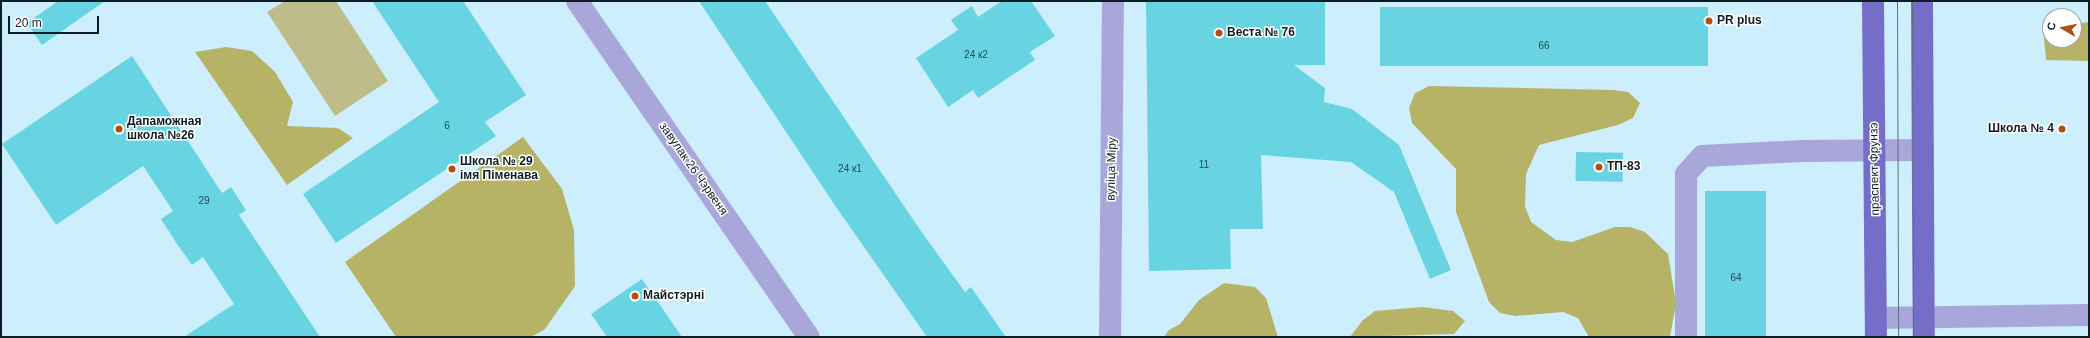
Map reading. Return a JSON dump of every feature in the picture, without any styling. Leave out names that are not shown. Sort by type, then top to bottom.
[{"type":"main road","name":"праспект Фрунзэ","points":[[1873,1],[1876,327]]},
{"type":"main road","points":[[1922,1],[1924,327]]},
{"type":"street","name":"завулак 26 Чэрвеня","points":[[577,1],[809,337]]},
{"type":"street","name":"вуліца Міру","points":[[1110,337],[1113,1]]},
{"type":"street","points":[[1686,337],[1686,174],[1702,156],[1875,150],[1923,150]]},
{"type":"street","points":[[1876,327],[1924,327],[2089,314]]},
{"type":"shaded area","points":[[285,1],[336,1],[388,81],[335,116],[267,12]]},
{"type":"shaded area","points":[[2089,22],[2089,61],[2046,60],[2045,48],[2082,48],[2082,23]]},
{"type":"shaded area","points":[[226,47],[252,51],[275,72],[293,102],[287,126],[338,128],[353,138],[287,185],[195,52]]},
{"type":"shaded area","points":[[1429,86],[1614,90],[1628,92],[1640,103],[1633,118],[1618,125],[1539,145],[1526,174],[1525,206],[1531,222],[1556,240],[1572,242],[1615,227],[1630,227],[1645,232],[1668,254],[1676,303],[1670,337],[1589,337],[1578,318],[1563,312],[1515,316],[1500,313],[1489,302],[1456,212],[1456,169],[1412,123],[1409,108],[1415,93]]},
{"type":"shaded area","points":[[523,137],[562,189],[574,230],[575,286],[545,329],[531,337],[396,337],[345,262]]},
{"type":"shaded area","points":[[1224,283],[1255,287],[1266,298],[1278,337],[1164,337],[1169,330],[1180,324],[1199,300]]},
{"type":"shaded area","points":[[1422,307],[1453,311],[1465,321],[1454,334],[1350,337],[1363,320],[1375,311]]},
{"type":"building","points":[[58,1],[105,1],[42,45],[27,23]]},
{"type":"building","points":[[372,1],[463,1],[526,95],[485,122],[496,136],[336,243],[303,194],[439,102]]},
{"type":"building","points":[[699,1],[765,1],[923,234],[965,292],[971,287],[1006,337],[927,337],[836,207]]},
{"type":"building","points":[[1002,1],[1031,1],[1055,36],[1030,52],[1035,60],[978,98],[973,90],[948,107],[916,58],[958,30],[951,20],[972,6],[978,17]]},
{"type":"building","points":[[1146,1],[1325,1],[1325,65],[1294,65],[1325,88],[1324,102],[1352,109],[1399,145],[1451,270],[1430,279],[1394,192],[1351,162],[1261,155],[1263,229],[1230,229],[1231,269],[1149,271]]},
{"type":"building","points":[[1380,7],[1708,7],[1708,66],[1380,66]]},
{"type":"building","points":[[132,56],[222,193],[231,187],[246,210],[239,215],[320,337],[184,337],[234,304],[203,257],[192,265],[177,244],[161,219],[173,211],[143,166],[56,225],[2,144]]},
{"type":"building","name":"ТП-83","points":[[1576,152],[1623,153],[1622,182],[1575,181]]},
{"type":"building","points":[[1705,191],[1766,191],[1766,337],[1705,337]]},
{"type":"building","name":"Майстэрні","points":[[642,279],[682,337],[607,337],[591,314]]},
{"type":"tram line","points":[[1897,1],[1898,337]]},
{"type":"tram line","points":[[1912,1],[1913,337]]},
{"type":"place","name":"PR plus","points":[[1709,21]]},
{"type":"place","name":"Веста № 76","points":[[1219,33]]},
{"type":"place","name":"Дапаможная школа №26","points":[[119,129]]},
{"type":"place","name":"Школа № 4","points":[[2062,129]]},
{"type":"place","name":"ТП-83","points":[[1599,167]]},
{"type":"place","name":"Школа № 29 імя Піменава","points":[[452,169]]},
{"type":"place","name":"Майстэрні","points":[[635,296]]}]
